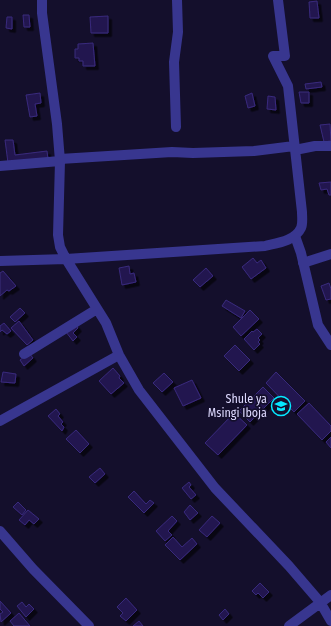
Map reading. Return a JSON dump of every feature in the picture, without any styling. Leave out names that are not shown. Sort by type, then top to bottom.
[{"type":"street","points":[[42,0],[42,13],[57,124],[60,160],[58,235],[60,247],[106,323],[119,356],[139,390],[216,488],[289,566],[320,602],[331,621]]},
{"type":"street","points":[[176,127],[174,62],[178,32],[177,0]]},
{"type":"street","points":[[0,260],[66,259],[265,246],[285,241],[295,236],[302,227],[288,86],[272,56],[285,56],[278,0]]},
{"type":"street","points":[[0,166],[172,152],[193,153],[254,151],[331,146]]},
{"type":"street","points":[[295,236],[318,325],[331,345]]},
{"type":"street","points":[[303,263],[331,254]]},
{"type":"street","points":[[24,354],[97,309]]},
{"type":"street","points":[[0,421],[119,356]]},
{"type":"street","points":[[0,531],[33,569],[89,626]]},
{"type":"street","points":[[289,626],[331,595]]},
{"type":"building","points":[[317,1],[319,18],[310,18],[309,2]]},
{"type":"building","points":[[23,15],[29,15],[30,27],[24,27]]},
{"type":"building","points":[[108,16],[108,33],[91,33],[90,17]]},
{"type":"building","points":[[7,17],[12,17],[12,29],[6,28]]},
{"type":"building","points":[[93,43],[95,66],[83,66],[83,61],[79,61],[79,58],[75,58],[75,49],[78,49],[78,44]]},
{"type":"building","points":[[321,82],[322,87],[306,89],[305,84]]},
{"type":"building","points":[[299,92],[309,92],[309,103],[301,103]]},
{"type":"building","points":[[40,93],[41,103],[35,104],[37,116],[30,117],[26,95]]},
{"type":"building","points":[[252,93],[255,106],[248,108],[245,96]]},
{"type":"building","points":[[268,96],[275,97],[276,110],[267,109]]},
{"type":"building","points":[[330,124],[331,141],[324,142],[320,125]]},
{"type":"building","points":[[5,140],[13,140],[15,155],[47,151],[48,159],[8,163]]},
{"type":"building","points":[[331,182],[331,195],[329,195],[327,189],[321,190],[319,183]]},
{"type":"building","points":[[253,258],[257,263],[261,260],[266,268],[251,279],[242,267]]},
{"type":"building","points":[[129,266],[130,274],[134,273],[136,282],[122,285],[119,268]]},
{"type":"building","points":[[206,268],[213,276],[200,287],[193,280]]},
{"type":"building","points":[[3,271],[16,286],[9,291],[7,290],[0,296],[0,273]]},
{"type":"building","points":[[329,283],[331,289],[331,299],[326,300],[321,286]]},
{"type":"building","points":[[226,300],[245,311],[241,318],[222,306]]},
{"type":"building","points":[[20,308],[25,313],[15,322],[10,317]]},
{"type":"building","points":[[250,310],[259,319],[241,336],[233,327]]},
{"type":"building","points":[[19,321],[33,340],[27,345],[11,328]]},
{"type":"building","points":[[4,323],[11,331],[7,334],[2,330],[0,332],[0,326]]},
{"type":"building","points":[[75,324],[78,328],[73,333],[77,337],[73,341],[66,332]]},
{"type":"building","points":[[257,329],[262,334],[258,338],[260,340],[258,342],[260,344],[254,350],[244,339],[252,331],[253,332]]},
{"type":"building","points":[[235,345],[250,360],[239,371],[224,356]]},
{"type":"building","points":[[29,353],[33,358],[24,366],[20,360]]},
{"type":"building","points":[[113,368],[124,383],[111,394],[99,381]]},
{"type":"building","points":[[3,372],[16,374],[15,383],[1,382]]},
{"type":"building","points":[[276,372],[305,401],[294,412],[266,383]]},
{"type":"building","points":[[164,373],[173,382],[162,392],[153,383]]},
{"type":"building","points":[[192,380],[201,398],[183,406],[174,388]]},
{"type":"building","points":[[263,387],[274,398],[250,422],[239,411]]},
{"type":"building","points":[[309,403],[331,426],[331,431],[322,440],[297,414]]},
{"type":"building","points":[[56,409],[60,414],[58,416],[63,422],[61,424],[64,427],[62,431],[48,416]]},
{"type":"building","points":[[234,413],[247,425],[218,455],[205,443]]},
{"type":"building","points":[[76,430],[89,444],[80,453],[66,439]]},
{"type":"building","points":[[331,437],[331,448],[326,442]]},
{"type":"building","points":[[100,468],[105,474],[95,483],[89,477]]},
{"type":"building","points":[[189,482],[191,485],[189,487],[196,495],[191,499],[182,488]]},
{"type":"building","points":[[134,491],[146,504],[150,500],[154,503],[144,513],[128,497]]},
{"type":"building","points":[[18,502],[26,510],[22,515],[13,507]]},
{"type":"building","points":[[190,505],[198,513],[190,520],[184,512]]},
{"type":"building","points":[[28,510],[39,519],[34,524],[29,520],[25,525],[19,520]]},
{"type":"building","points":[[172,516],[177,521],[168,531],[172,535],[165,541],[156,531]]},
{"type":"building","points":[[212,516],[220,523],[207,537],[199,530]]},
{"type":"building","points":[[173,537],[182,547],[192,538],[197,544],[180,560],[165,545]]},
{"type":"building","points":[[260,583],[269,592],[263,598],[258,593],[256,595],[252,591]]},
{"type":"building","points":[[126,598],[137,610],[126,621],[120,616],[123,613],[117,607]]},
{"type":"building","points":[[0,601],[11,613],[1,622],[0,614],[3,612],[0,609]]},
{"type":"building","points":[[22,602],[26,607],[29,604],[34,609],[26,617],[17,606]]},
{"type":"building","points":[[225,609],[229,614],[223,620],[219,615]]},
{"type":"building","points":[[19,613],[30,626],[14,626],[10,621]]},
{"type":"building","points":[[139,621],[143,626],[133,626]]},
{"type":"place","name":"Shule ya Msingi Iboja","points":[[281,406]]}]
